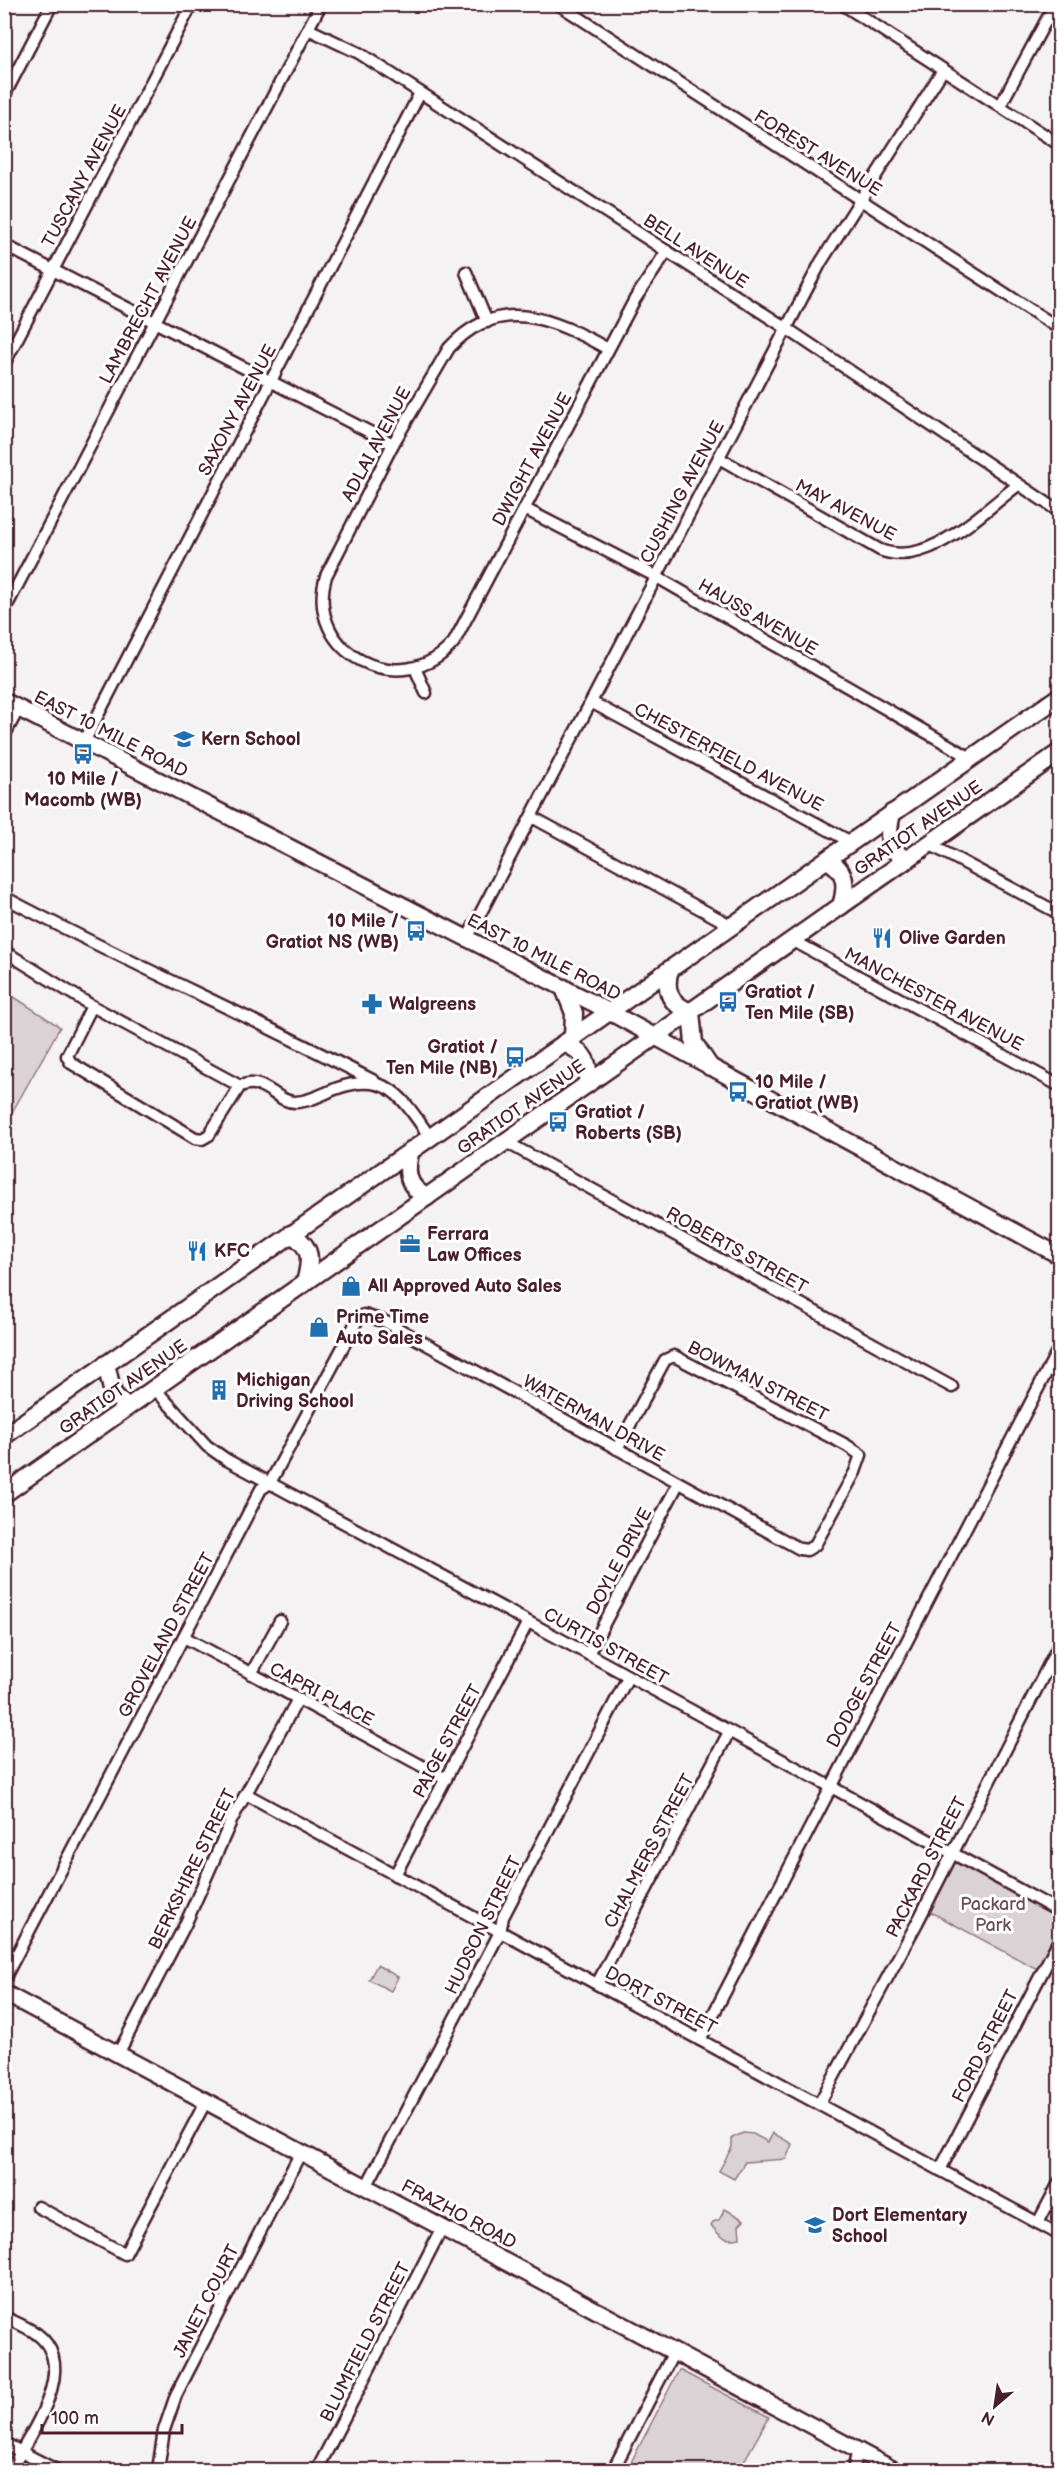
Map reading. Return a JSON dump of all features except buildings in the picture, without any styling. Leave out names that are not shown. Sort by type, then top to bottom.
[{"type":"main road","name":"GRATIOT AVENUE","points":[[4,1436],[1059,696]]},
{"type":"main road","name":"EAST 10 MILE ROAD","points":[[4,701],[564,988],[1059,1256]]},
{"type":"main road","name":"GRATIOT AVENUE","points":[[4,1494],[1059,752]]},
{"type":"main road","points":[[892,813],[888,834],[890,846],[899,856],[907,860]]},
{"type":"main road","points":[[827,860],[838,867],[844,877],[845,888],[841,906]]},
{"type":"main road","points":[[670,969],[667,981],[669,995],[678,1006],[691,1012],[694,1043],[710,1067]]},
{"type":"main road","points":[[564,988],[571,1000],[574,1013],[568,1040],[586,1058],[589,1069],[586,1085]]},
{"type":"main road","points":[[411,1150],[407,1166],[409,1180],[415,1190],[427,1197]]},
{"type":"main road","points":[[291,1234],[307,1248],[309,1260],[305,1283]]},
{"type":"main road","points":[[106,1364],[113,1394],[127,1407]]},
{"type":"main road","name":"FRAZHO ROAD","points":[[4,1993],[894,2470]]},
{"type":"street","points":[[4,96],[52,4]]},
{"type":"street","name":"TUSCANY AVENUE","points":[[4,364],[192,4]]},
{"type":"street","name":"LAMBRECHT AVENUE","points":[[4,612],[321,4]]},
{"type":"street","name":"FOREST AVENUE","points":[[558,4],[1059,329]]},
{"type":"street","points":[[842,4],[1059,145]]},
{"type":"street","points":[[1000,105],[1055,4]]},
{"type":"street","name":"BELL AVENUE","points":[[308,29],[359,53],[667,251],[786,328],[1059,512]]},
{"type":"street","name":"CUSHING AVENUE","points":[[467,939],[821,262],[943,70]]},
{"type":"street","name":"SAXONY AVENUE","points":[[84,742],[420,93]]},
{"type":"street","points":[[4,245],[272,380],[393,444]]},
{"type":"street","name":"DWIGHT AVENUE","points":[[415,668],[436,659],[454,642],[635,299],[667,251]]},
{"type":"street","points":[[466,272],[487,322]]},
{"type":"street","name":"ADLAI AVENUE","points":[[415,668],[391,670],[357,658],[342,647],[332,632],[322,607],[323,590],[329,568],[393,444],[449,348],[466,332],[487,322],[518,316],[548,320],[608,349]]},
{"type":"street","name":"MAY AVENUE","points":[[719,458],[892,555],[920,553],[942,543],[1018,485]]},
{"type":"street","name":"HAUSS AVENUE","points":[[525,509],[655,576],[971,758]]},
{"type":"street","points":[[415,668],[426,693]]},
{"type":"street","name":"CHESTERFIELD AVENUE","points":[[591,702],[851,842]]},
{"type":"street","points":[[4,736],[19,708]]},
{"type":"street","points":[[532,817],[732,926]]},
{"type":"street","points":[[929,844],[1059,914]]},
{"type":"street","points":[[4,897],[240,1015],[286,1035],[374,1082],[391,1088],[405,1101],[430,1137]]},
{"type":"street","name":"MANCHESTER AVENUE","points":[[792,940],[1059,1086]]},
{"type":"street","points":[[4,951],[92,1006],[240,1086],[252,1083],[263,1086],[293,1102],[306,1101],[341,1087],[374,1082]]},
{"type":"street","points":[[92,1006],[67,1056],[70,1063],[195,1138],[202,1139],[209,1135],[240,1086]]},
{"type":"street","name":"ROBERTS STREET","points":[[506,1142],[952,1387]]},
{"type":"street","name":"WATERMAN DRIVE","points":[[364,1315],[386,1322],[792,1546],[807,1550]]},
{"type":"street","name":"GROVELAND STREET","points":[[4,1978],[261,1489],[270,1483],[354,1322],[364,1315]]},
{"type":"street","name":"DODGE STREET","points":[[700,2040],[1059,1346]]},
{"type":"street","name":"BOWMAN STREET","points":[[617,1449],[665,1360],[674,1356],[846,1445],[861,1455],[855,1472],[815,1545],[807,1550]]},
{"type":"street","name":"CURTIS STREET","points":[[154,1388],[207,1446],[270,1483],[1059,1912]]},
{"type":"street","name":"DOYLE DRIVE","points":[[588,1654],[678,1484]]},
{"type":"street","points":[[251,1674],[280,1621]]},
{"type":"street","name":"PAIGE STREET","points":[[395,1875],[528,1622]]},
{"type":"street","name":"CAPRI PLACE","points":[[184,1637],[446,1779]]},
{"type":"street","name":"PACKARD STREET","points":[[819,2104],[917,1923],[1059,1642]]},
{"type":"street","name":"HUDSON STREET","points":[[366,2187],[500,1932],[503,1917],[628,1677]]},
{"type":"street","name":"BERKSHIRE STREET","points":[[118,2054],[175,1944],[222,1839],[297,1699]]},
{"type":"street","name":"CHALMERS STREET","points":[[597,1984],[729,1732]]},
{"type":"street","name":"DORT STREET","points":[[246,1794],[1059,2235]]},
{"type":"street","name":"FORD STREET","points":[[940,2170],[1059,1938]]},
{"type":"street","points":[[38,2207],[125,2254],[206,2101]]},
{"type":"street","name":"JANET COURT","points":[[158,2470],[164,2430],[176,2395],[301,2152]]},
{"type":"street","points":[[1038,2223],[1059,2181]]},
{"type":"street","name":"BLUMFIELD STREET","points":[[317,2470],[442,2228]]},
{"type":"street","points":[[4,2317],[37,2334],[49,2348],[55,2364],[54,2388],[11,2470]]},
{"type":"street","points":[[613,2470],[674,2352]]},
{"type":"street","points":[[4,2443],[56,2470]]},
{"type":"street","points":[[853,2470],[858,2451]]},
{"type":"green space","points":[[5,991],[60,1027],[5,1125]]},
{"type":"green space","name":"Packard Park","points":[[953,1861],[1059,1918],[1059,1927],[1037,1969],[927,1910]]},
{"type":"green space","points":[[377,1965],[398,1977],[391,1991],[369,1980]]},
{"type":"green space","points":[[743,2133],[753,2134],[768,2142],[773,2133],[792,2144],[786,2159],[745,2162],[734,2179],[719,2171],[732,2147],[732,2138]]},
{"type":"green space","points":[[725,2209],[744,2220],[739,2225],[740,2238],[723,2237],[711,2225],[719,2220]]},
{"type":"green space","points":[[679,2370],[769,2417],[739,2470],[627,2470]]},
{"type":"place","name":"Kern School","points":[[184,739]]},
{"type":"place","name":"10 Mile / Macomb (WB)","points":[[83,754]]},
{"type":"place","name":"10 Mile / Gratiot NS (WB)","points":[[416,931]]},
{"type":"place","name":"Olive Garden","points":[[882,938]]},
{"type":"place","name":"Gratiot / Ten Mile (SB)","points":[[728,1002]]},
{"type":"place","name":"Walgreens","points":[[372,1004]]},
{"type":"place","name":"Gratiot / Ten Mile (NB)","points":[[515,1057]]},
{"type":"place","name":"10 Mile / Gratiot (WB)","points":[[738,1092]]},
{"type":"place","name":"Gratiot / Roberts (SB)","points":[[558,1122]]},
{"type":"place","name":"Ferrara Law Offices","points":[[410,1244]]},
{"type":"place","name":"KFC","points":[[197,1251]]},
{"type":"place","name":"All Approved Auto Sales","points":[[351,1286]]},
{"type":"place","name":"Prime Time Auto Sales","points":[[319,1327]]},
{"type":"place","name":"Michigan Driving School","points":[[219,1390]]},
{"type":"place","name":"Dort Elementary School","points":[[815,2225]]}]
